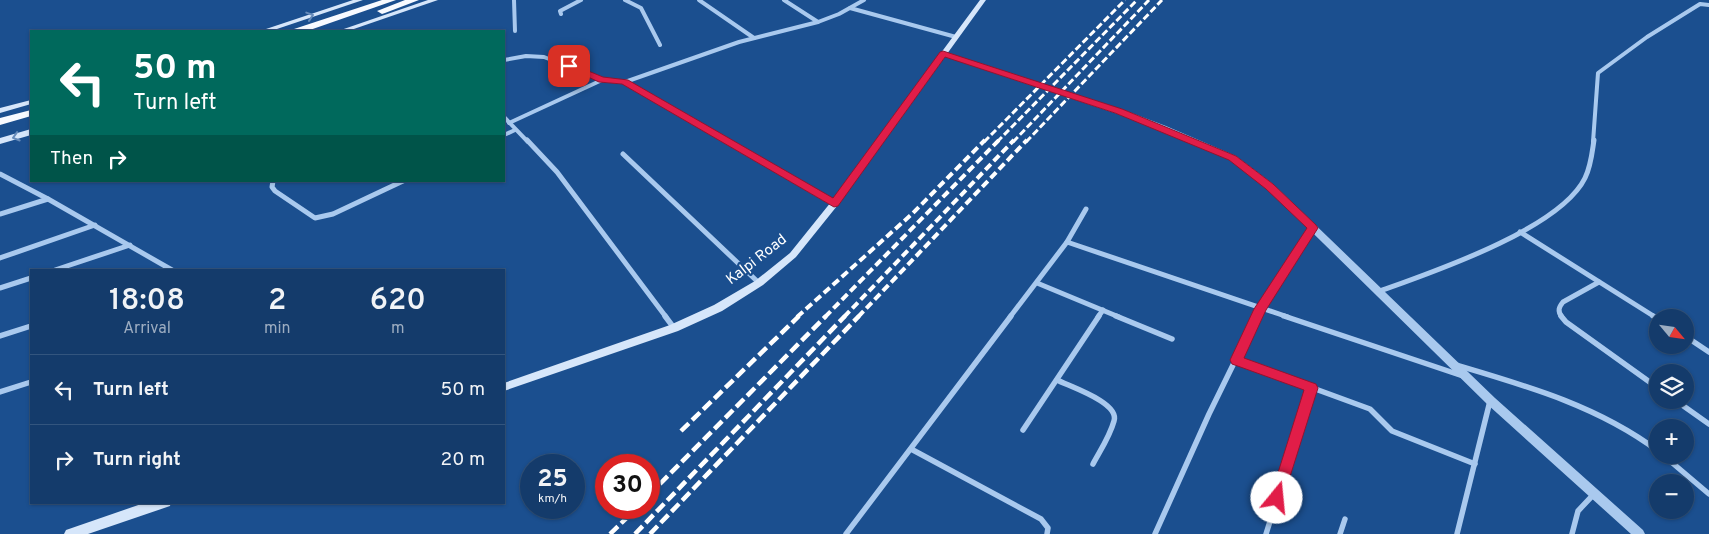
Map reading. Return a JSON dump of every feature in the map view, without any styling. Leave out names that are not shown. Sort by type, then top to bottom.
[{"type":"highway","points":[[301,30],[391,0]]},
{"type":"highway","points":[[326,30],[414,0]]},
{"type":"highway","points":[[0,122],[30,113]]},
{"type":"highway","points":[[0,132],[30,123]]},
{"type":"main road","points":[[267,30],[360,0]]},
{"type":"main road","points":[[345,30],[435,0]]},
{"type":"main road","name":"Kalpi Road","points":[[505,387],[674,328],[718,308],[758,283],[792,255],[834,204],[983,0]]},
{"type":"main road","points":[[0,111],[30,102]]},
{"type":"main road","points":[[0,142],[30,132]]},
{"type":"main road","points":[[71,534],[159,504]]},
{"type":"street","points":[[514,0],[515,31]]},
{"type":"street","points":[[560,14],[560,11],[565,7],[582,0]]},
{"type":"street","points":[[625,0],[641,8],[660,45]]},
{"type":"street","points":[[699,0],[754,38]]},
{"type":"street","points":[[784,0],[818,22]]},
{"type":"street","points":[[505,60],[526,56],[544,56],[602,80],[624,82],[754,38],[818,22],[864,0]]},
{"type":"street","points":[[1380,291],[1453,265],[1520,232],[1552,212],[1575,194],[1586,178],[1592,160],[1598,73],[1639,42],[1700,4],[1709,6]]},
{"type":"street","points":[[850,8],[956,37]]},
{"type":"street","points":[[943,54],[1118,111],[1233,158],[1270,186],[1491,401],[1640,534]]},
{"type":"street","points":[[509,123],[602,80]]},
{"type":"street","points":[[624,82],[834,204]]},
{"type":"street","points":[[505,119],[557,172],[674,328]]},
{"type":"street","points":[[505,135],[515,130]]},
{"type":"street","points":[[623,154],[758,283]]},
{"type":"street","points":[[0,174],[48,198],[170,269]]},
{"type":"street","points":[[273,182],[272,187],[275,191],[316,218],[333,214],[401,182]]},
{"type":"street","points":[[0,214],[48,198]]},
{"type":"street","points":[[846,534],[1037,283],[1067,242],[1086,209]]},
{"type":"street","points":[[0,258],[95,225]]},
{"type":"street","points":[[1155,534],[1209,414],[1260,309],[1313,228]]},
{"type":"street","points":[[1520,232],[1649,313]]},
{"type":"street","points":[[1067,242],[1260,309],[1467,377]]},
{"type":"street","points":[[58,269],[130,246]]},
{"type":"street","points":[[0,288],[30,278]]},
{"type":"street","points":[[1599,282],[1563,302],[1558,307],[1559,314],[1566,322],[1603,350],[1649,382]]},
{"type":"street","points":[[1037,283],[1172,339]]},
{"type":"street","points":[[1023,430],[1103,310]]},
{"type":"street","points":[[0,336],[30,326]]},
{"type":"street","points":[[1694,342],[1709,352]]},
{"type":"street","points":[[1236,360],[1370,410],[1392,431],[1475,464]]},
{"type":"street","points":[[1454,364],[1527,386],[1594,413],[1649,445]]},
{"type":"street","points":[[1057,380],[1106,404],[1114,412],[1115,420],[1093,464]]},
{"type":"street","points":[[0,392],[30,382]]},
{"type":"street","points":[[1266,534],[1312,388]]},
{"type":"street","points":[[1457,534],[1491,401]]},
{"type":"street","points":[[1688,409],[1709,424]]},
{"type":"street","points":[[911,449],[1041,519],[1048,528],[1047,534]]},
{"type":"street","points":[[1674,464],[1709,494]]},
{"type":"street","points":[[1572,534],[1578,511],[1594,493]]},
{"type":"street","points":[[1340,534],[1345,519]]},
{"type":"railway","points":[[984,142],[1125,0]]},
{"type":"railway","points":[[997,142],[1137,0]]},
{"type":"railway","points":[[1013,142],[1149,0]]},
{"type":"railway","points":[[1026,142],[1162,0]]},
{"type":"railway","points":[[797,317],[912,214],[985,140]]},
{"type":"railway","points":[[825,317],[999,140]]},
{"type":"railway","points":[[844,317],[1014,140]]},
{"type":"railway","points":[[858,317],[1027,140]]},
{"type":"railway","points":[[681,431],[799,316]]},
{"type":"railway","points":[[660,484],[826,316]]},
{"type":"railway","points":[[635,534],[845,316]]},
{"type":"railway","points":[[650,534],[859,316]]},
{"type":"railway","points":[[610,534],[626,519]]},
{"type":"route","points":[[569,66],[602,80],[624,82],[834,204],[943,54],[1118,111],[1233,158],[1270,186],[1313,228],[1260,309],[1236,360],[1312,388],[1277,498]]}]
